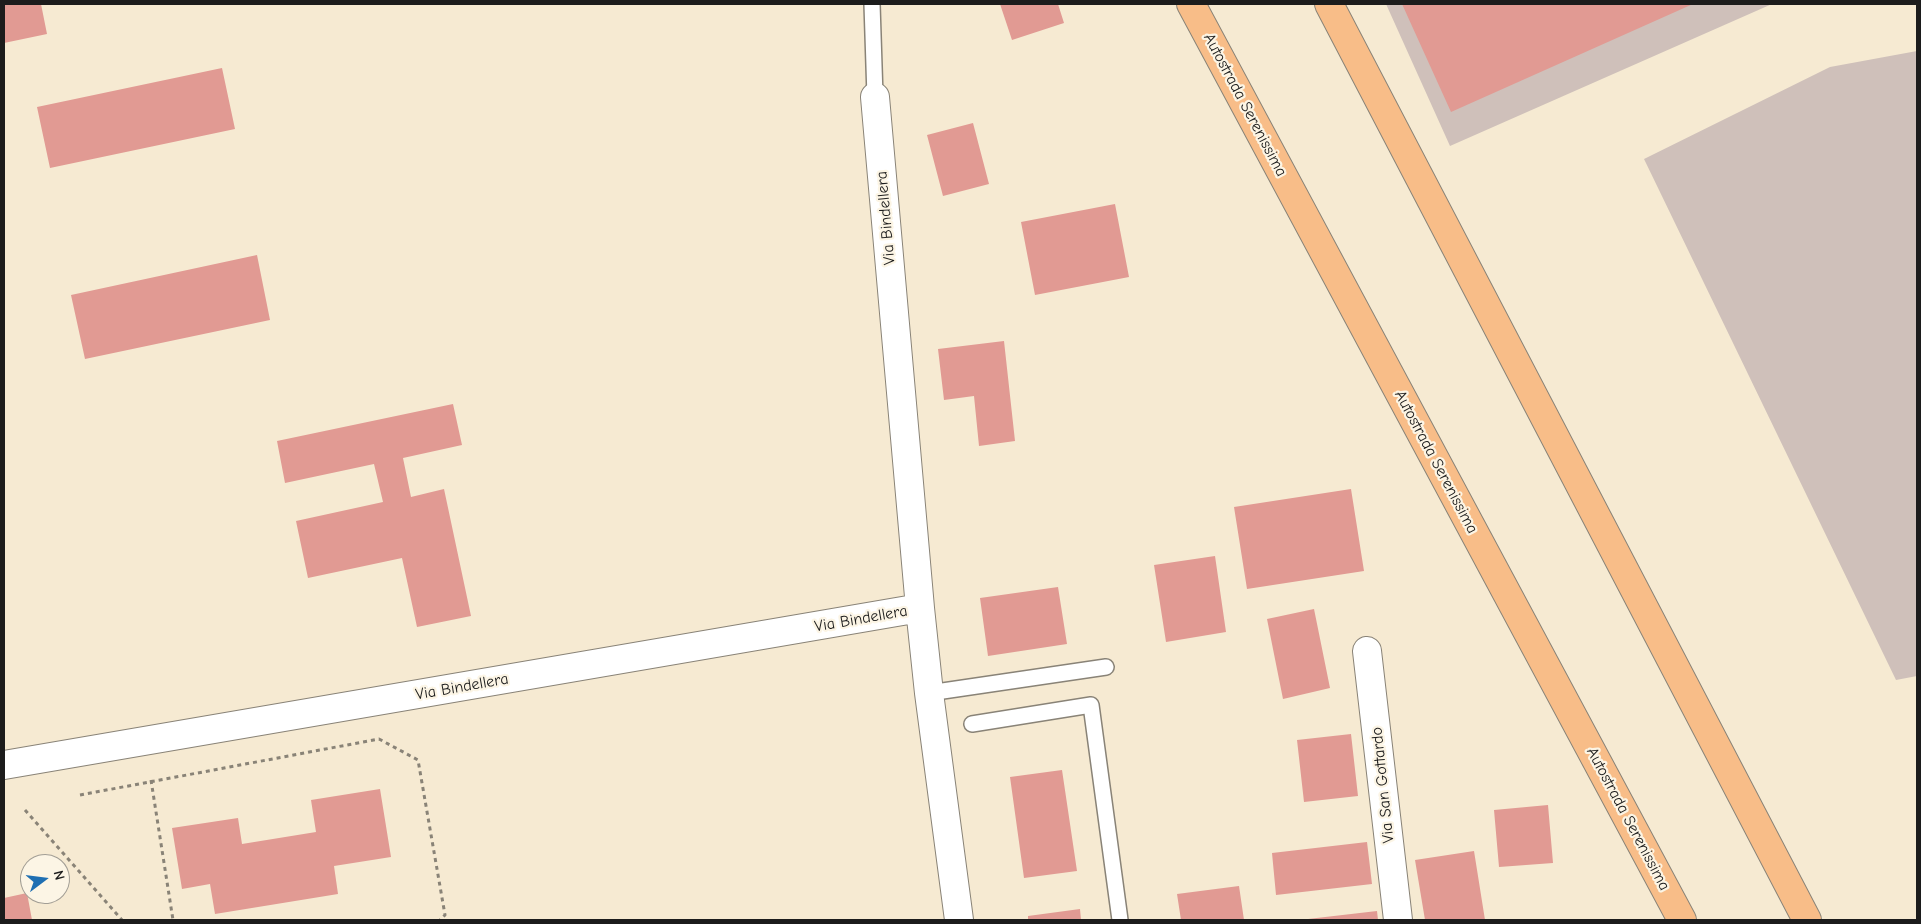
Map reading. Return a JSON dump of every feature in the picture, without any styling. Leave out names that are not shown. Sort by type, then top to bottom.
[{"type":"highway","name":"Autostrada Serenissima","points":[[1191,4],[1682,920]]},
{"type":"highway","points":[[1329,4],[1807,920]]},
{"type":"street","name":"Via Bindellera","points":[[875,97],[920,608],[929,694],[959,920]]},
{"type":"street","name":"Via Bindellera","points":[[4,765],[920,608]]},
{"type":"street","name":"Via San Gottardo","points":[[1368,651],[1398,920]]},
{"type":"lane","points":[[872,4],[875,97]]},
{"type":"lane","points":[[929,694],[1106,667]]},
{"type":"lane","points":[[972,724],[1091,705],[1120,920]]},
{"type":"path","points":[[80,794],[379,739],[418,760],[445,915],[440,920]]},
{"type":"path","points":[[151,780],[173,920]]},
{"type":"path","points":[[25,810],[122,920]]},
{"type":"shaded area","points":[[1386,4],[1772,4],[1450,146]]},
{"type":"shaded area","points":[[1917,51],[1917,676],[1896,680],[1644,159],[1830,67]]},
{"type":"building","points":[[4,4],[41,4],[47,34],[4,43]]},
{"type":"building","points":[[1000,4],[1058,4],[1064,23],[1012,40]]},
{"type":"building","points":[[1402,4],[1693,4],[1451,112]]},
{"type":"building","points":[[222,68],[235,129],[50,168],[37,107]]},
{"type":"building","points":[[973,123],[989,184],[943,196],[927,135]]},
{"type":"building","points":[[1115,204],[1129,277],[1035,295],[1021,222]]},
{"type":"building","points":[[257,255],[270,320],[85,359],[71,295]]},
{"type":"building","points":[[1004,341],[1015,441],[979,446],[974,396],[944,400],[938,349]]},
{"type":"building","points":[[453,404],[462,445],[403,458],[411,497],[444,489],[471,616],[417,627],[402,558],[308,578],[296,521],[383,502],[374,464],[285,483],[277,441]]},
{"type":"building","points":[[1351,489],[1364,571],[1247,589],[1234,507]]},
{"type":"building","points":[[1215,556],[1226,632],[1166,642],[1154,565]]},
{"type":"building","points":[[1058,587],[1067,644],[988,656],[980,598]]},
{"type":"building","points":[[1314,609],[1330,688],[1283,699],[1267,619]]},
{"type":"building","points":[[1351,734],[1358,796],[1304,802],[1297,740]]},
{"type":"building","points":[[1062,770],[1077,871],[1024,878],[1010,777]]},
{"type":"building","points":[[380,789],[391,857],[334,866],[338,894],[215,914],[210,884],[182,889],[172,828],[238,818],[242,844],[316,832],[311,800]]},
{"type":"building","points":[[1548,805],[1553,863],[1499,867],[1494,810]]},
{"type":"building","points":[[1367,842],[1372,884],[1276,895],[1272,853]]},
{"type":"building","points":[[1474,851],[1485,920],[1425,920],[1415,860]]},
{"type":"building","points":[[1239,886],[1244,920],[1181,920],[1177,894]]},
{"type":"building","points":[[20,895],[20,904],[29,904],[32,920],[4,920],[4,898]]},
{"type":"building","points":[[1080,909],[1081,920],[1028,920],[1028,916]]},
{"type":"building","points":[[1377,911],[1378,920],[1308,920],[1308,919]]}]
